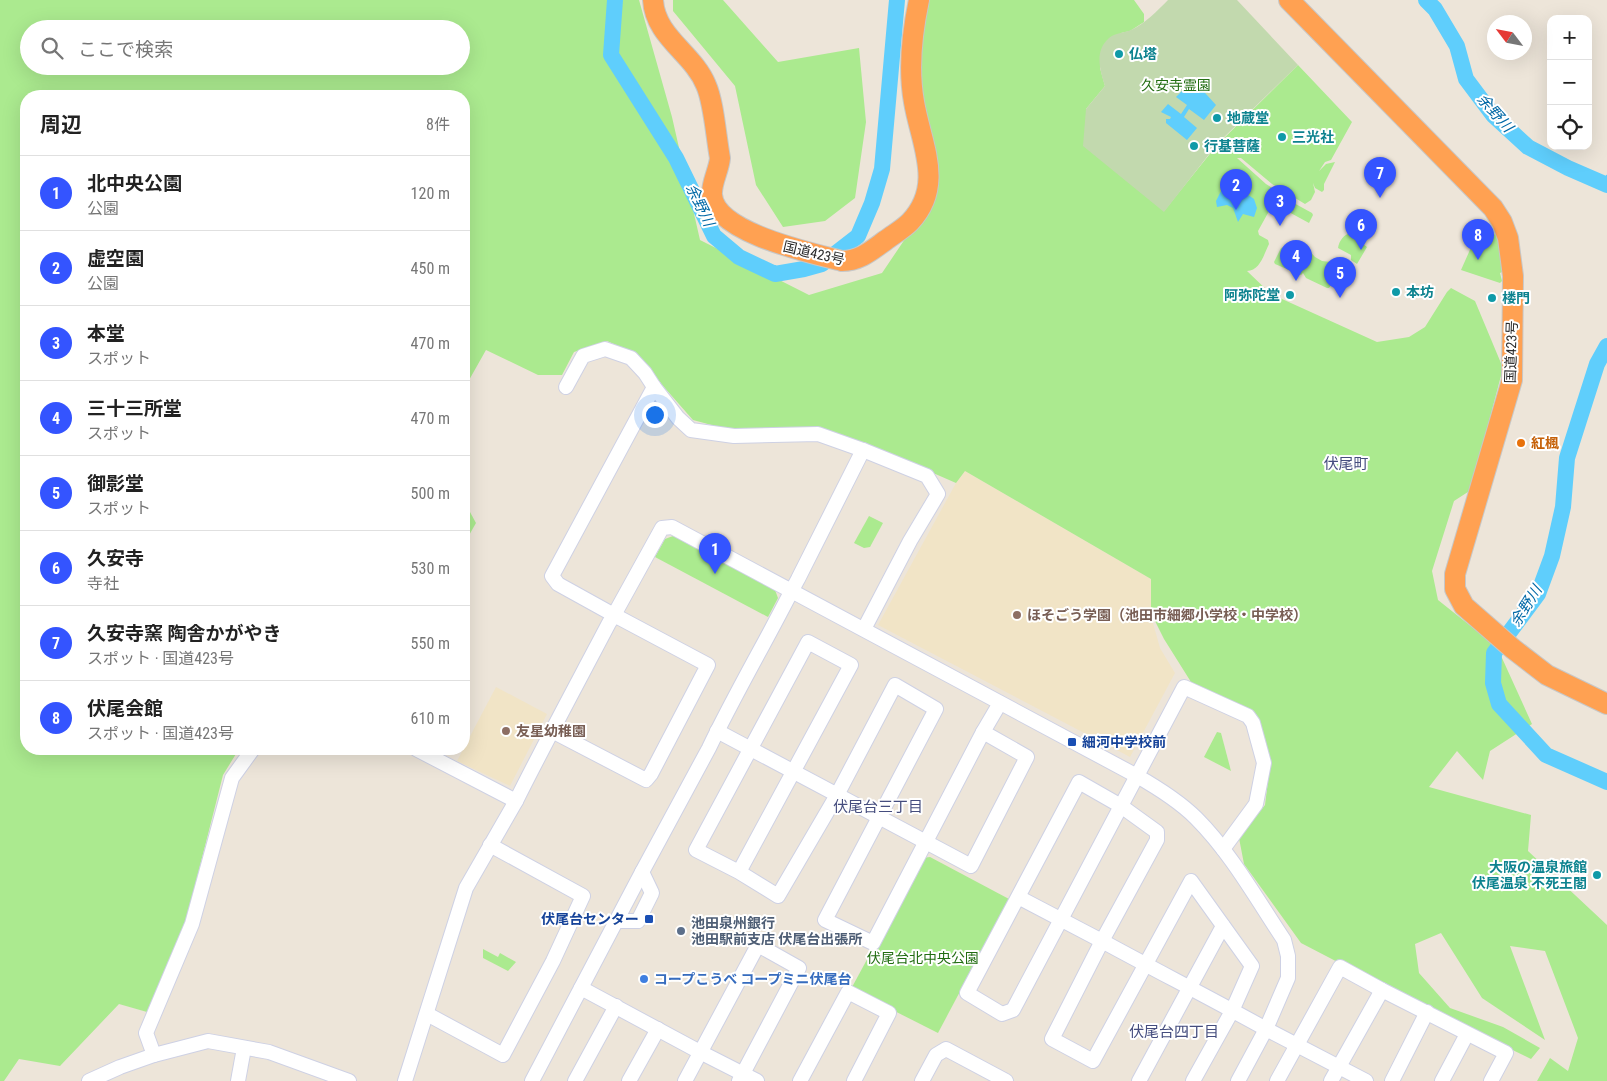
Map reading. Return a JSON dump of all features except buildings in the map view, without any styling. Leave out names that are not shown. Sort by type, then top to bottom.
[{"type":"highway","name":"国道423号","points":[[653,0],[661,26],[697,70],[707,86],[720,158],[720,166],[712,196],[720,213],[740,227],[777,244],[842,261],[851,261],[867,254],[909,223],[917,213],[928,189],[928,158],[914,102],[913,86],[912,43],[919,0]]},
{"type":"highway","name":"国道423号","points":[[1289,0],[1493,208],[1502,222],[1508,238],[1513,276],[1512,380],[1509,396],[1455,574],[1455,589],[1464,606],[1512,648],[1547,675],[1607,704]]},
{"type":"street","points":[[566,387],[583,356],[606,349],[631,358],[645,373],[678,418],[692,430],[734,436],[818,434],[864,450],[927,476],[938,494],[910,541],[864,629]]},
{"type":"street","points":[[552,731],[646,780],[651,774],[708,665],[558,584],[552,576],[654,387]]},
{"type":"street","points":[[532,1081],[864,450]]},
{"type":"street","points":[[405,1081],[466,888],[516,801],[662,528],[672,527],[1137,776],[1169,795],[1196,818],[1223,849],[1284,940],[1288,956],[1288,978],[1266,1029],[1238,1081]]},
{"type":"street","points":[[739,872],[851,665],[808,642],[696,850],[739,872],[778,896],[837,795],[895,685],[936,709],[826,920],[873,943],[983,732],[1000,704]]},
{"type":"street","points":[[1193,1081],[1232,1011],[1252,966],[1191,881],[1093,1061],[1052,1039],[1102,941],[1157,840],[1157,832],[1120,806],[1079,782],[967,992],[1002,1014],[1013,1010],[1120,806],[1184,687],[1248,716],[1253,723],[1264,763],[1256,804],[1223,849]]},
{"type":"street","points":[[717,731],[970,866],[1027,757],[983,732]]},
{"type":"street","points":[[154,1055],[146,1033],[192,924],[232,778],[249,755]]},
{"type":"street","points":[[428,755],[516,801]]},
{"type":"street","points":[[427,1014],[503,1055],[553,961],[583,896],[490,845]]},
{"type":"street","points":[[616,921],[638,922],[652,893],[642,872]]},
{"type":"street","points":[[1018,897],[1366,1081]]},
{"type":"street","points":[[1139,1081],[1223,926]]},
{"type":"street","points":[[685,1081],[758,944],[799,968],[741,1077]]},
{"type":"street","points":[[1277,1081],[1340,967],[1506,1053],[1491,1081]]},
{"type":"street","points":[[581,988],[700,1052],[741,1077],[757,1081]]},
{"type":"street","points":[[1331,1081],[1382,990]]},
{"type":"street","points":[[800,1081],[848,992],[889,1013],[854,1081]]},
{"type":"street","points":[[575,1081],[616,1006]]},
{"type":"street","points":[[1392,1081],[1428,1012]]},
{"type":"street","points":[[629,1081],[658,1029]]},
{"type":"street","points":[[1442,1081],[1467,1034]]},
{"type":"street","points":[[89,1081],[154,1055],[208,1041],[269,1052],[349,1081]]},
{"type":"street","points":[[238,1081],[244,1048]]},
{"type":"street","points":[[922,1081],[936,1055],[946,1048],[1006,1081]]},
{"type":"shaded area","name":"ほそごう学園（池田市細郷小学校・中学校）","points":[[965,471],[1151,579],[1151,616],[1160,648],[1175,673],[1130,757],[878,625],[956,483]]},
{"type":"shaded area","name":"友星幼稚園","points":[[496,687],[547,714],[510,786],[457,761],[460,755],[470,755],[470,736]]},
{"type":"green space","points":[[0,0],[639,0],[672,117],[700,240],[809,295],[882,273],[930,202],[919,58],[927,0],[1134,0],[1144,14],[1144,22],[1130,31],[1121,33],[1100,68],[1105,86],[1086,109],[1164,211],[1217,145],[1298,65],[1352,122],[1331,160],[1325,162],[1319,171],[1326,164],[1335,162],[1324,184],[1324,190],[1322,192],[1315,188],[1313,183],[1315,192],[1311,200],[1305,204],[1272,184],[1241,158],[1237,158],[1266,184],[1277,191],[1278,195],[1258,231],[1259,235],[1268,240],[1269,244],[1258,265],[1247,271],[1271,294],[1377,342],[1409,337],[1425,327],[1451,288],[1475,301],[1503,368],[1471,490],[1454,501],[1432,571],[1438,600],[1497,647],[1532,724],[1490,751],[1483,780],[1457,751],[1429,787],[1531,815],[1528,851],[1607,925],[1607,1081],[1537,1081],[1550,1058],[1568,1071],[1578,1038],[1545,951],[1510,946],[1545,1040],[1482,998],[1441,933],[1415,944],[1419,973],[1450,1008],[1503,1027],[1540,1048],[1531,1059],[1428,1009],[1301,943],[1244,864],[1239,838],[1265,805],[1270,765],[1265,738],[1250,709],[1191,682],[1164,639],[1151,613],[1151,579],[965,471],[956,483],[885,452],[815,427],[730,430],[693,420],[634,353],[607,341],[574,352],[562,375],[538,375],[486,350],[470,378],[470,90],[20,90],[20,755],[235,755],[223,775],[186,921],[147,1012],[119,1004],[60,1066],[19,1059],[4,1081],[0,1081]]},
{"type":"green space","points":[[673,0],[723,0],[778,62],[859,48],[866,122],[855,198],[825,221],[783,227],[756,185],[735,86],[673,11]]},
{"type":"green space","name":"久安寺霊園","points":[[1168,0],[1237,0],[1298,65],[1217,144],[1164,212],[1083,146],[1086,109],[1105,86],[1101,74],[1100,61],[1101,49],[1104,43],[1111,36],[1131,30],[1142,24]]},
{"type":"green space","points":[[1281,196],[1312,213],[1313,215],[1309,223],[1276,205]]},
{"type":"green space","points":[[1496,230],[1502,252],[1502,272],[1500,273],[1502,281],[1500,283],[1461,270],[1477,234],[1492,241]]},
{"type":"green space","points":[[1351,233],[1364,239],[1363,244],[1367,247],[1357,264],[1351,260],[1351,255],[1338,248],[1342,238]]},
{"type":"green space","points":[[1299,244],[1307,248],[1315,257],[1322,261],[1339,263],[1351,270],[1346,281],[1336,280],[1327,288],[1306,278],[1303,273],[1301,275],[1275,264],[1274,262],[1281,248],[1284,247],[1295,253]]},
{"type":"green space","points":[[470,512],[476,523],[470,534]]},
{"type":"green space","points":[[869,516],[883,523],[870,547],[864,548],[854,543]]},
{"type":"green space","points":[[673,536],[775,590],[778,598],[768,617],[655,557],[665,539]]},
{"type":"green space","points":[[1217,732],[1221,733],[1231,771],[1204,757]]},
{"type":"green space","name":"伏尾台北中央公園","points":[[930,857],[1009,899],[938,1033],[851,989],[922,858]]},
{"type":"green space","points":[[483,949],[498,957],[500,953],[516,962],[508,971],[483,958]]},
{"type":"water","points":[[1192,81],[1216,105],[1204,120],[1189,109],[1184,117],[1197,128],[1187,140],[1166,123],[1166,119],[1171,117],[1161,112],[1168,104],[1181,114],[1187,105],[1176,97]]},
{"type":"water","points":[[1223,187],[1232,192],[1247,194],[1254,199],[1257,208],[1254,217],[1243,214],[1238,222],[1233,208],[1227,205],[1217,207],[1216,201]]},
{"type":"waterway","name":"余野川","points":[[615,0],[611,55],[676,158],[714,236],[739,257],[775,274],[822,264],[858,236],[872,203],[882,169],[897,0]]},
{"type":"waterway","name":"余野川","points":[[1426,0],[1435,9],[1457,46],[1466,79],[1493,115],[1528,147],[1568,168],[1607,185]]},
{"type":"waterway","points":[[1605,184],[1607,176]]},
{"type":"waterway","name":"余野川","points":[[1607,346],[1597,364],[1567,458],[1563,507],[1552,556],[1538,594],[1494,653],[1493,683],[1499,704],[1546,755],[1607,782]]},
{"type":"place","name":"仏塔","points":[[1119,54]]},
{"type":"place","name":"地蔵堂","points":[[1217,118]]},
{"type":"place","name":"三光社","points":[[1282,137]]},
{"type":"place","name":"行基菩薩","points":[[1194,146]]},
{"type":"place","name":"久安寺窯 陶舎かがやき","points":[[1380,198]]},
{"type":"place","name":"虚空園","points":[[1236,210]]},
{"type":"place","name":"本堂","points":[[1280,226]]},
{"type":"place","name":"久安寺","points":[[1361,250]]},
{"type":"place","name":"伏尾会館","points":[[1478,260]]},
{"type":"place","name":"三十三所堂","points":[[1296,281]]},
{"type":"place","name":"本坊","points":[[1396,292]]},
{"type":"place","name":"阿弥陀堂","points":[[1290,295]]},
{"type":"place","name":"御影堂","points":[[1340,298]]},
{"type":"place","name":"楼門","points":[[1492,298]]},
{"type":"place","name":"紅楓","points":[[1521,443]]},
{"type":"place","name":"北中央公園","points":[[715,574]]},
{"type":"place","name":"ほそごう学園（池田市細郷小学校・中学校）","points":[[1017,615]]},
{"type":"place","name":"友星幼稚園","points":[[506,731]]},
{"type":"place","name":"細河中学校前","points":[[1072,742]]},
{"type":"place","name":"大阪の温泉旅館 伏尾温泉 不死王閣","points":[[1597,875]]},
{"type":"place","name":"伏尾台センター","points":[[649,919]]},
{"type":"place","name":"池田泉州銀行 池田駅前支店 伏尾台出張所","points":[[681,931]]},
{"type":"place","name":"コープこうべ コープミニ伏尾台","points":[[644,979]]},
{"type":"district","name":"伏尾町","points":[[1346,464]]},
{"type":"district","name":"伏尾台三丁目","points":[[878,807]]},
{"type":"district","name":"伏尾台四丁目","points":[[1174,1032]]}]
